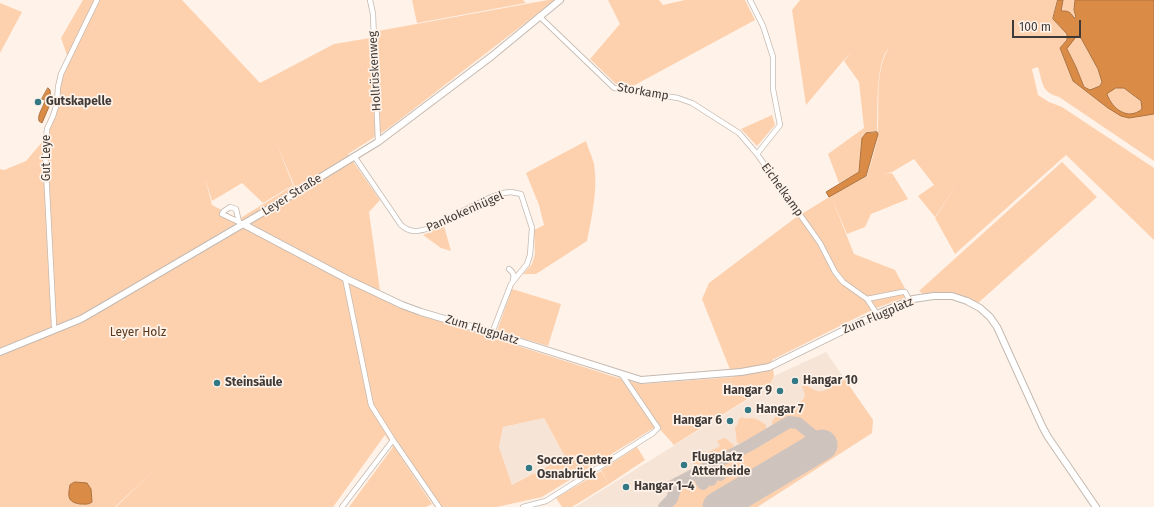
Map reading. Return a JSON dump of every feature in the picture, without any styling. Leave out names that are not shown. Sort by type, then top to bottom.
[{"type":"street","name":"Gut Leye","points":[[54,326],[46,151],[47,129],[57,103],[61,74],[97,0]]},
{"type":"street","name":"Hollrüskenweg","points":[[370,0],[373,14],[378,142]]},
{"type":"street","name":"Leyer Straße","points":[[0,352],[81,319],[378,142],[496,53],[560,0]]},
{"type":"street","name":"Eichelkamp","points":[[750,0],[763,26],[773,57],[773,89],[780,125],[757,154],[820,242],[835,272],[843,282],[866,299],[877,314]]},
{"type":"street","name":"Storkamp","points":[[539,16],[614,88],[678,98],[692,103],[739,133],[757,154]]},
{"type":"street","name":"Pankokenhügel","points":[[354,156],[401,225],[411,231],[421,231],[429,228],[491,197],[511,192],[521,194],[532,228],[531,247],[527,264],[513,280],[492,333]]},
{"type":"street","name":"Zum Flugplatz","points":[[241,223],[344,278],[402,305],[640,380],[741,372],[769,367],[877,314],[910,301],[934,296],[952,296],[967,301],[980,308],[990,316],[997,327],[1045,432],[1096,507]]},
{"type":"street","points":[[510,269],[513,272],[513,280]]},
{"type":"street","points":[[344,278],[371,405],[392,440],[439,507]]},
{"type":"street","points":[[866,299],[905,292],[910,301]]},
{"type":"street","points":[[523,507],[546,501],[653,433],[658,428],[622,374]]},
{"type":"street","points":[[342,507],[392,440]]},
{"type":"shaded area","points":[[1058,0],[1063,0],[1061,11],[1069,12],[1074,18],[1076,17],[1074,10],[1075,0],[1154,0],[1154,114],[1129,118],[1121,116],[1073,81],[1060,48],[1067,40],[1067,34],[1053,19]],"holes":[[[1077,36],[1081,38],[1098,69],[1102,82],[1100,86],[1090,90],[1084,87],[1067,49]],[[1116,88],[1124,88],[1141,101],[1142,109],[1131,114],[1121,112],[1117,109],[1107,94]]]},
{"type":"shaded area","points":[[48,88],[50,90],[51,102],[42,123],[39,121],[39,116],[45,100],[42,99]]},
{"type":"shaded area","points":[[877,132],[878,134],[866,176],[829,197],[826,192],[859,172],[862,138],[866,133]]},
{"type":"shaded area","name":"Flugplatz Atterheide","points":[[826,352],[873,420],[872,433],[758,507],[575,507],[770,386],[774,376]]},
{"type":"shaded area","points":[[544,418],[565,457],[512,485],[499,447],[503,427]]},
{"type":"shaded area","points":[[75,482],[87,483],[91,489],[92,502],[88,504],[80,504],[73,502],[69,498],[70,485]]},
{"type":"green space","name":"Leyer Holz","points":[[83,0],[182,0],[260,83],[334,44],[370,38],[373,81],[378,31],[548,0],[555,0],[389,128],[348,154],[380,200],[369,212],[381,298],[409,311],[615,377],[642,384],[733,377],[702,299],[709,283],[795,218],[831,196],[854,254],[895,270],[909,296],[874,309],[772,360],[774,376],[770,385],[674,445],[657,426],[542,497],[497,507],[435,507],[396,451],[432,504],[426,507],[349,507],[393,447],[385,435],[333,507],[116,507],[155,469],[115,507],[0,507],[0,169],[4,170],[26,161],[48,135],[68,58],[61,38]],"holes":[[[276,142],[294,185],[239,219],[212,205],[205,178],[212,201],[242,183],[263,203],[293,185]],[[544,418],[565,457],[512,485],[499,447],[503,427]]]},
{"type":"green space","points":[[412,0],[523,0],[526,3],[417,23]]},
{"type":"green space","points":[[608,0],[659,0],[663,5],[685,0],[745,0],[755,20],[633,86],[616,84],[590,59],[620,24]]},
{"type":"green space","points":[[800,0],[1058,0],[1053,19],[1067,34],[1067,40],[1060,48],[1073,81],[1121,116],[1129,118],[1154,114],[1154,161],[1059,97],[1046,90],[1038,67],[1032,69],[1038,95],[1049,102],[1062,107],[1154,168],[1154,240],[1066,155],[955,254],[935,218],[957,184],[935,217],[918,196],[934,185],[914,159],[892,172],[884,174],[892,173],[908,199],[871,214],[865,227],[847,234],[831,196],[867,176],[877,140],[878,100],[877,131],[866,132],[863,137],[863,131],[859,172],[839,183],[828,154],[864,128],[859,82],[844,61],[851,53],[843,61],[806,105],[792,10]],"holes":[[[889,48],[881,68],[878,92],[881,64],[885,55]]]},
{"type":"green space","points":[[1063,0],[1075,0],[1074,10],[1076,17],[1073,18],[1060,11]]},
{"type":"green space","points":[[0,3],[22,12],[0,53]]},
{"type":"green space","points":[[1077,35],[1081,38],[1098,69],[1102,82],[1100,86],[1090,91],[1084,87],[1067,49]]},
{"type":"green space","points":[[1116,88],[1124,88],[1141,102],[1142,109],[1131,114],[1121,112],[1117,109],[1107,94]]},
{"type":"green space","points":[[772,115],[775,125],[757,146],[741,129]]},
{"type":"green space","points":[[586,141],[594,164],[595,174],[594,202],[587,241],[536,274],[523,274],[532,264],[535,254],[534,230],[544,225],[539,205],[526,173]]},
{"type":"green space","points":[[1062,162],[1097,197],[978,303],[951,293],[938,292],[923,294],[919,291]]},
{"type":"green space","points":[[444,226],[451,251],[441,248],[423,235]]},
{"type":"green space","points":[[512,289],[561,304],[548,346],[497,331]]},
{"type":"green space","points":[[844,378],[873,420],[872,433],[757,507],[731,507],[833,446],[826,433],[817,435],[804,425],[792,420],[775,426],[772,425],[772,421],[775,417],[803,400],[805,395],[802,387],[803,385],[818,391],[822,391]]},
{"type":"green space","points":[[742,417],[746,419],[757,419],[766,425],[766,432],[745,444],[737,443],[735,428],[739,419]]},
{"type":"green space","points":[[789,425],[797,426],[813,439],[813,443],[704,507],[668,507],[674,499],[679,485],[735,455],[738,457]]},
{"type":"green space","points":[[725,438],[734,445],[731,451],[699,468],[696,468],[692,461],[720,446],[717,441]]},
{"type":"green space","points":[[637,447],[645,460],[609,484],[601,470]]},
{"type":"green space","points":[[601,471],[609,484],[572,507],[562,507],[556,498]]},
{"type":"taxiway","points":[[672,486],[750,445],[789,422],[798,423],[822,445]]},
{"type":"taxiway","points":[[714,464],[720,475]]},
{"type":"taxiway","points":[[705,468],[711,480]]},
{"type":"taxiway","points":[[697,472],[703,484]]},
{"type":"taxiway","points":[[664,507],[672,499],[677,483]]},
{"type":"runway","points":[[718,507],[822,445]]},
{"type":"place","name":"Gutskapelle","points":[[38,102]]},
{"type":"place","name":"Hangar 10","points":[[795,381]]},
{"type":"place","name":"Steinsäule","points":[[217,383]]},
{"type":"place","name":"Hangar 9","points":[[780,391]]},
{"type":"place","name":"Hangar 7","points":[[748,410]]},
{"type":"place","name":"Hangar 6","points":[[730,421]]},
{"type":"place","name":"Flugplatz Atterheide","points":[[684,465]]},
{"type":"place","name":"Soccer Center Osnabrück","points":[[529,468]]},
{"type":"place","name":"Hangar 1–4","points":[[626,487]]}]
